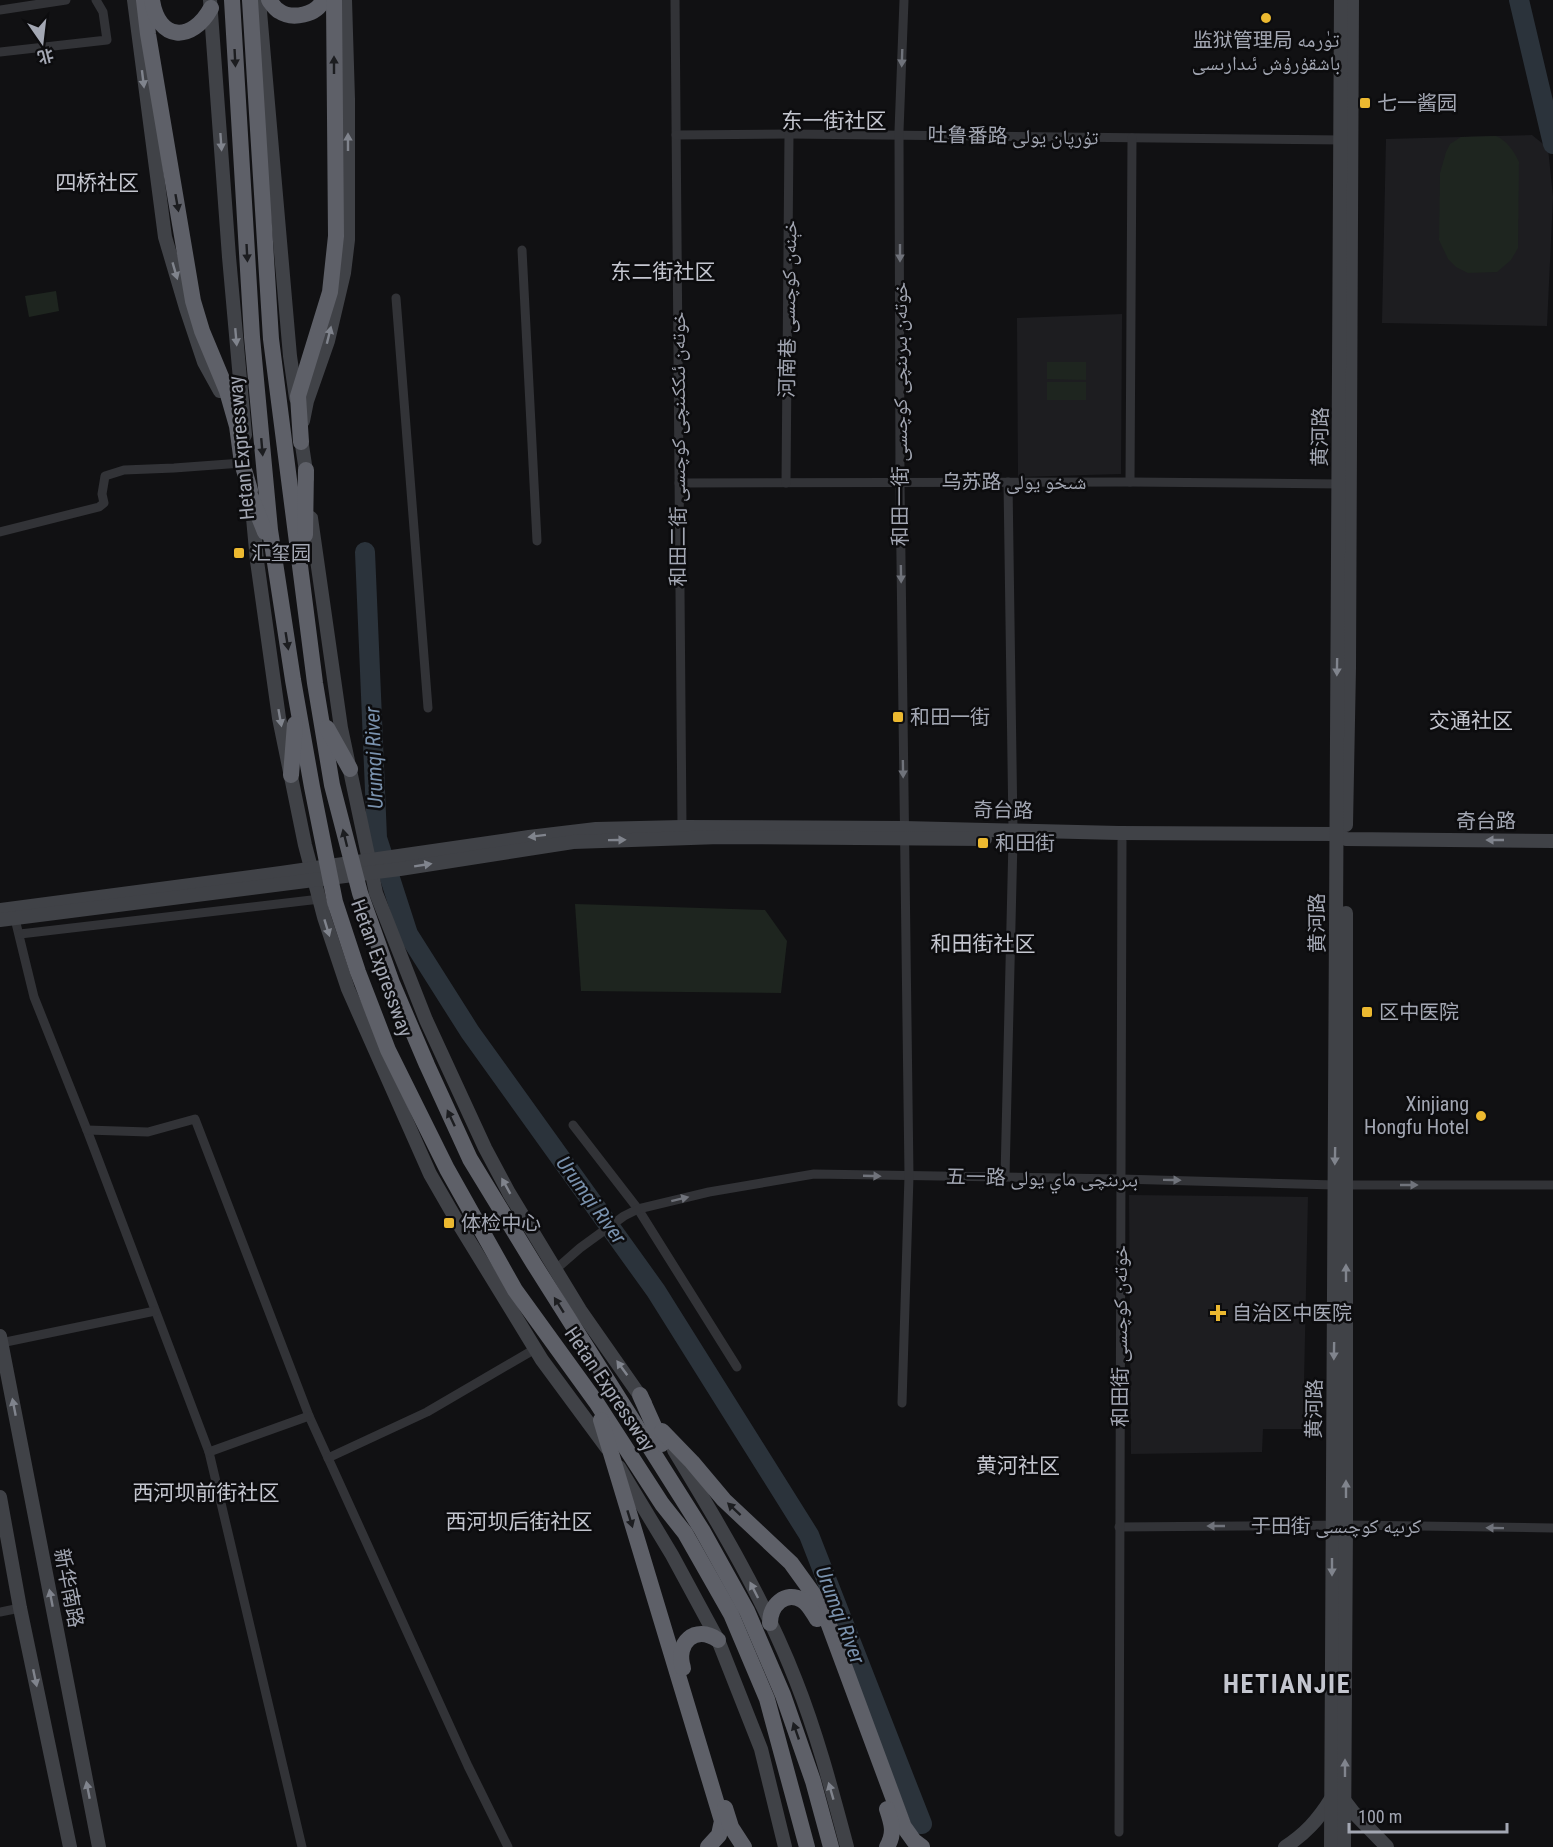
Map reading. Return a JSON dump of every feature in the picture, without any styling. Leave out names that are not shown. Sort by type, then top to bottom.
[{"type":"highway","points":[[144,0],[196,311],[227,391],[250,493],[274,557]]},
{"type":"highway","points":[[152,0],[154,14],[160,23],[175,32],[188,32],[200,24],[211,4]]},
{"type":"highway","name":"Hetan Expressway","points":[[232,0],[252,337],[270,530],[296,699],[335,902],[358,972],[388,1050],[447,1168],[515,1290],[596,1402],[662,1504],[686,1533],[731,1614],[767,1699],[807,1847]]},
{"type":"highway","name":"Hetan Expressway","points":[[250,0],[271,339],[320,712],[332,785],[360,893],[392,983],[470,1159],[693,1517],[747,1611],[783,1695],[813,1781],[831,1847]]},
{"type":"highway","points":[[269,0],[280,12],[293,16],[308,13],[326,2],[335,124],[336,236],[330,292],[298,396],[301,437]]},
{"type":"highway","points":[[304,587],[306,470]]},
{"type":"highway","points":[[291,775],[296,699]]},
{"type":"highway","points":[[320,712],[350,769]]},
{"type":"highway","points":[[640,1395],[693,1517]]},
{"type":"highway","points":[[596,1402],[722,1821],[718,1835],[708,1847]]},
{"type":"highway","points":[[662,1431],[724,1500],[791,1563],[822,1606],[903,1827],[922,1847]]},
{"type":"highway","points":[[770,1623],[770,1616],[776,1604],[782,1599],[795,1597],[807,1604],[824,1631],[891,1819],[892,1838],[887,1847]]},
{"type":"highway","points":[[718,1640],[706,1634],[692,1636],[682,1646],[681,1660],[731,1827],[744,1847]]},
{"type":"street","points":[[0,10],[66,0]]},
{"type":"street","points":[[0,52],[107,40],[103,12],[96,0]]},
{"type":"street","points":[[134,0],[165,237],[204,362],[235,421]]},
{"type":"street","points":[[259,0],[290,356],[322,601],[341,728],[376,893],[426,1020],[485,1148],[509,1193],[580,1310],[640,1395],[723,1529],[770,1623],[796,1681],[847,1847]]},
{"type":"street","points":[[301,437],[307,400],[328,341],[344,273],[348,240],[348,90],[345,0]]},
{"type":"street","name":"和田二街 خوتەن ئىككىنچى كوچىسى","points":[[675,0],[682,827]]},
{"type":"street","name":"和田一街 خوتەن بىرىنچى كوچىسى","points":[[903,833],[899,135],[904,0]]},
{"type":"street","name":"黄河路","points":[[1341,0],[1345,140]]},
{"type":"street","name":"黄河路","points":[[1331,1847],[1338,1799],[1346,1525],[1340,1185],[1340,839],[1344,484],[1340,399],[1345,140],[1352,0]]},
{"type":"street","points":[[211,4],[229,257],[257,561],[278,707],[291,775],[305,845],[333,947],[348,989],[430,1174],[536,1350],[611,1453],[672,1555],[718,1640],[761,1749],[785,1847]]},
{"type":"street","name":"吐鲁番路 تۇرپان يولى","points":[[676,135],[789,134],[1345,140]]},
{"type":"street","name":"河南巷 خېنەن كوچىسى","points":[[786,483],[789,134]]},
{"type":"street","points":[[1130,482],[1132,138]]},
{"type":"street","points":[[522,249],[537,541]]},
{"type":"street","points":[[396,298],[428,708]]},
{"type":"street","points":[[0,532],[99,507],[104,503],[102,494],[105,476],[124,470],[242,463]]},
{"type":"street","points":[[1005,1177],[1013,834],[1008,482]]},
{"type":"street","name":"乌苏路 شىخو يولى","points":[[679,483],[1344,484]]},
{"type":"street","name":"奇台路","points":[[661,834],[682,827],[903,833],[1119,833],[1340,839]]},
{"type":"street","points":[[0,920],[52,909],[281,873],[562,832],[596,829],[661,834]]},
{"type":"street","points":[[902,1403],[909,1176],[903,833]]},
{"type":"street","name":"奇台路","points":[[661,834],[720,837],[903,833]]},
{"type":"street","name":"奇台路","points":[[1013,834],[1122,841],[1553,840]]},
{"type":"street","name":"和田街 خوتەن كوچىسى","points":[[1119,1832],[1122,841]]},
{"type":"street","points":[[20,934],[320,899]]},
{"type":"street","points":[[0,910],[52,909]]},
{"type":"street","points":[[15,918],[34,997],[87,1130],[208,1452],[302,1847]]},
{"type":"street","points":[[87,1130],[148,1132],[195,1119],[309,1416],[468,1766],[508,1847]]},
{"type":"street","points":[[573,1125],[638,1209],[737,1367]]},
{"type":"street","name":"五一路 بىرىنچى ماي يولى","points":[[555,1270],[580,1248],[624,1216],[638,1209],[709,1192],[814,1174],[1340,1185],[1553,1185]]},
{"type":"street","name":"黄河路","points":[[1340,1185],[1332,1525],[1338,1799],[1344,1847]]},
{"type":"street","points":[[1,1339],[154,1311]]},
{"type":"street","name":"新华南路","points":[[1,1339],[99,1847]]},
{"type":"street","points":[[328,1458],[427,1412],[536,1350]]},
{"type":"street","points":[[208,1452],[309,1416]]},
{"type":"street","points":[[0,1497],[20,1608],[70,1847]]},
{"type":"street","name":"于田街 كرىيە كوچىسى","points":[[1119,1527],[1346,1525],[1553,1528]]},
{"type":"street","points":[[0,1612],[20,1608]]},
{"type":"street","points":[[1285,1847],[1301,1836],[1338,1799],[1387,1847]]},
{"type":"shaded area","points":[[1532,135],[1548,148],[1553,197],[1547,326],[1382,323],[1386,139]]},
{"type":"shaded area","points":[[1496,136],[1509,146],[1519,162],[1518,248],[1511,260],[1497,272],[1468,273],[1456,267],[1448,259],[1439,240],[1440,173],[1450,144],[1461,137]]},
{"type":"shaded area","points":[[56,291],[59,311],[29,317],[25,296]]},
{"type":"shaded area","points":[[1122,314],[1121,474],[1018,477],[1017,318]]},
{"type":"shaded area","points":[[1047,362],[1086,362],[1086,380],[1047,379]]},
{"type":"shaded area","points":[[1047,382],[1086,382],[1086,400],[1047,400]]},
{"type":"shaded area","points":[[575,904],[765,910],[787,941],[781,993],[581,991]]},
{"type":"shaded area","name":"自治区中医院","points":[[1129,1195],[1308,1197],[1303,1429],[1263,1429],[1262,1452],[1131,1454]]},
{"type":"waterway","points":[[1519,0],[1553,144]]},
{"type":"waterway","name":"Urumqi River","points":[[365,552],[377,838],[408,934],[470,1032],[656,1291],[809,1535],[922,1824]]},
{"type":"place","name":"监狱管理局 تۈرمە باشقۇرۇش ئىدارىسى","points":[[1266,18]]},
{"type":"place","name":"七一酱园","points":[[1365,103]]},
{"type":"place","name":"汇玺园","points":[[239,553]]},
{"type":"place","name":"和田一街","points":[[898,717]]},
{"type":"place","name":"和田街","points":[[983,843]]},
{"type":"place","name":"区中医院","points":[[1367,1012]]},
{"type":"place","name":"Xinjiang Hongfu Hotel","points":[[1481,1116]]},
{"type":"place","name":"体检中心","points":[[449,1223]]},
{"type":"place","name":"自治区中医院","points":[[1218,1313]]},
{"type":"district","name":"东一街社区","points":[[834,121]]},
{"type":"district","name":"四桥社区","points":[[97,183]]},
{"type":"district","name":"东二街社区","points":[[663,272]]},
{"type":"district","name":"交通社区","points":[[1471,721]]},
{"type":"district","name":"和田街社区","points":[[983,944]]},
{"type":"district","name":"黄河社区","points":[[1018,1466]]},
{"type":"district","name":"西河坝前街社区","points":[[206,1493]]},
{"type":"district","name":"西河坝后街社区","points":[[519,1522]]},
{"type":"district","name":"HETIANJIE","points":[[1287,1684]]}]
